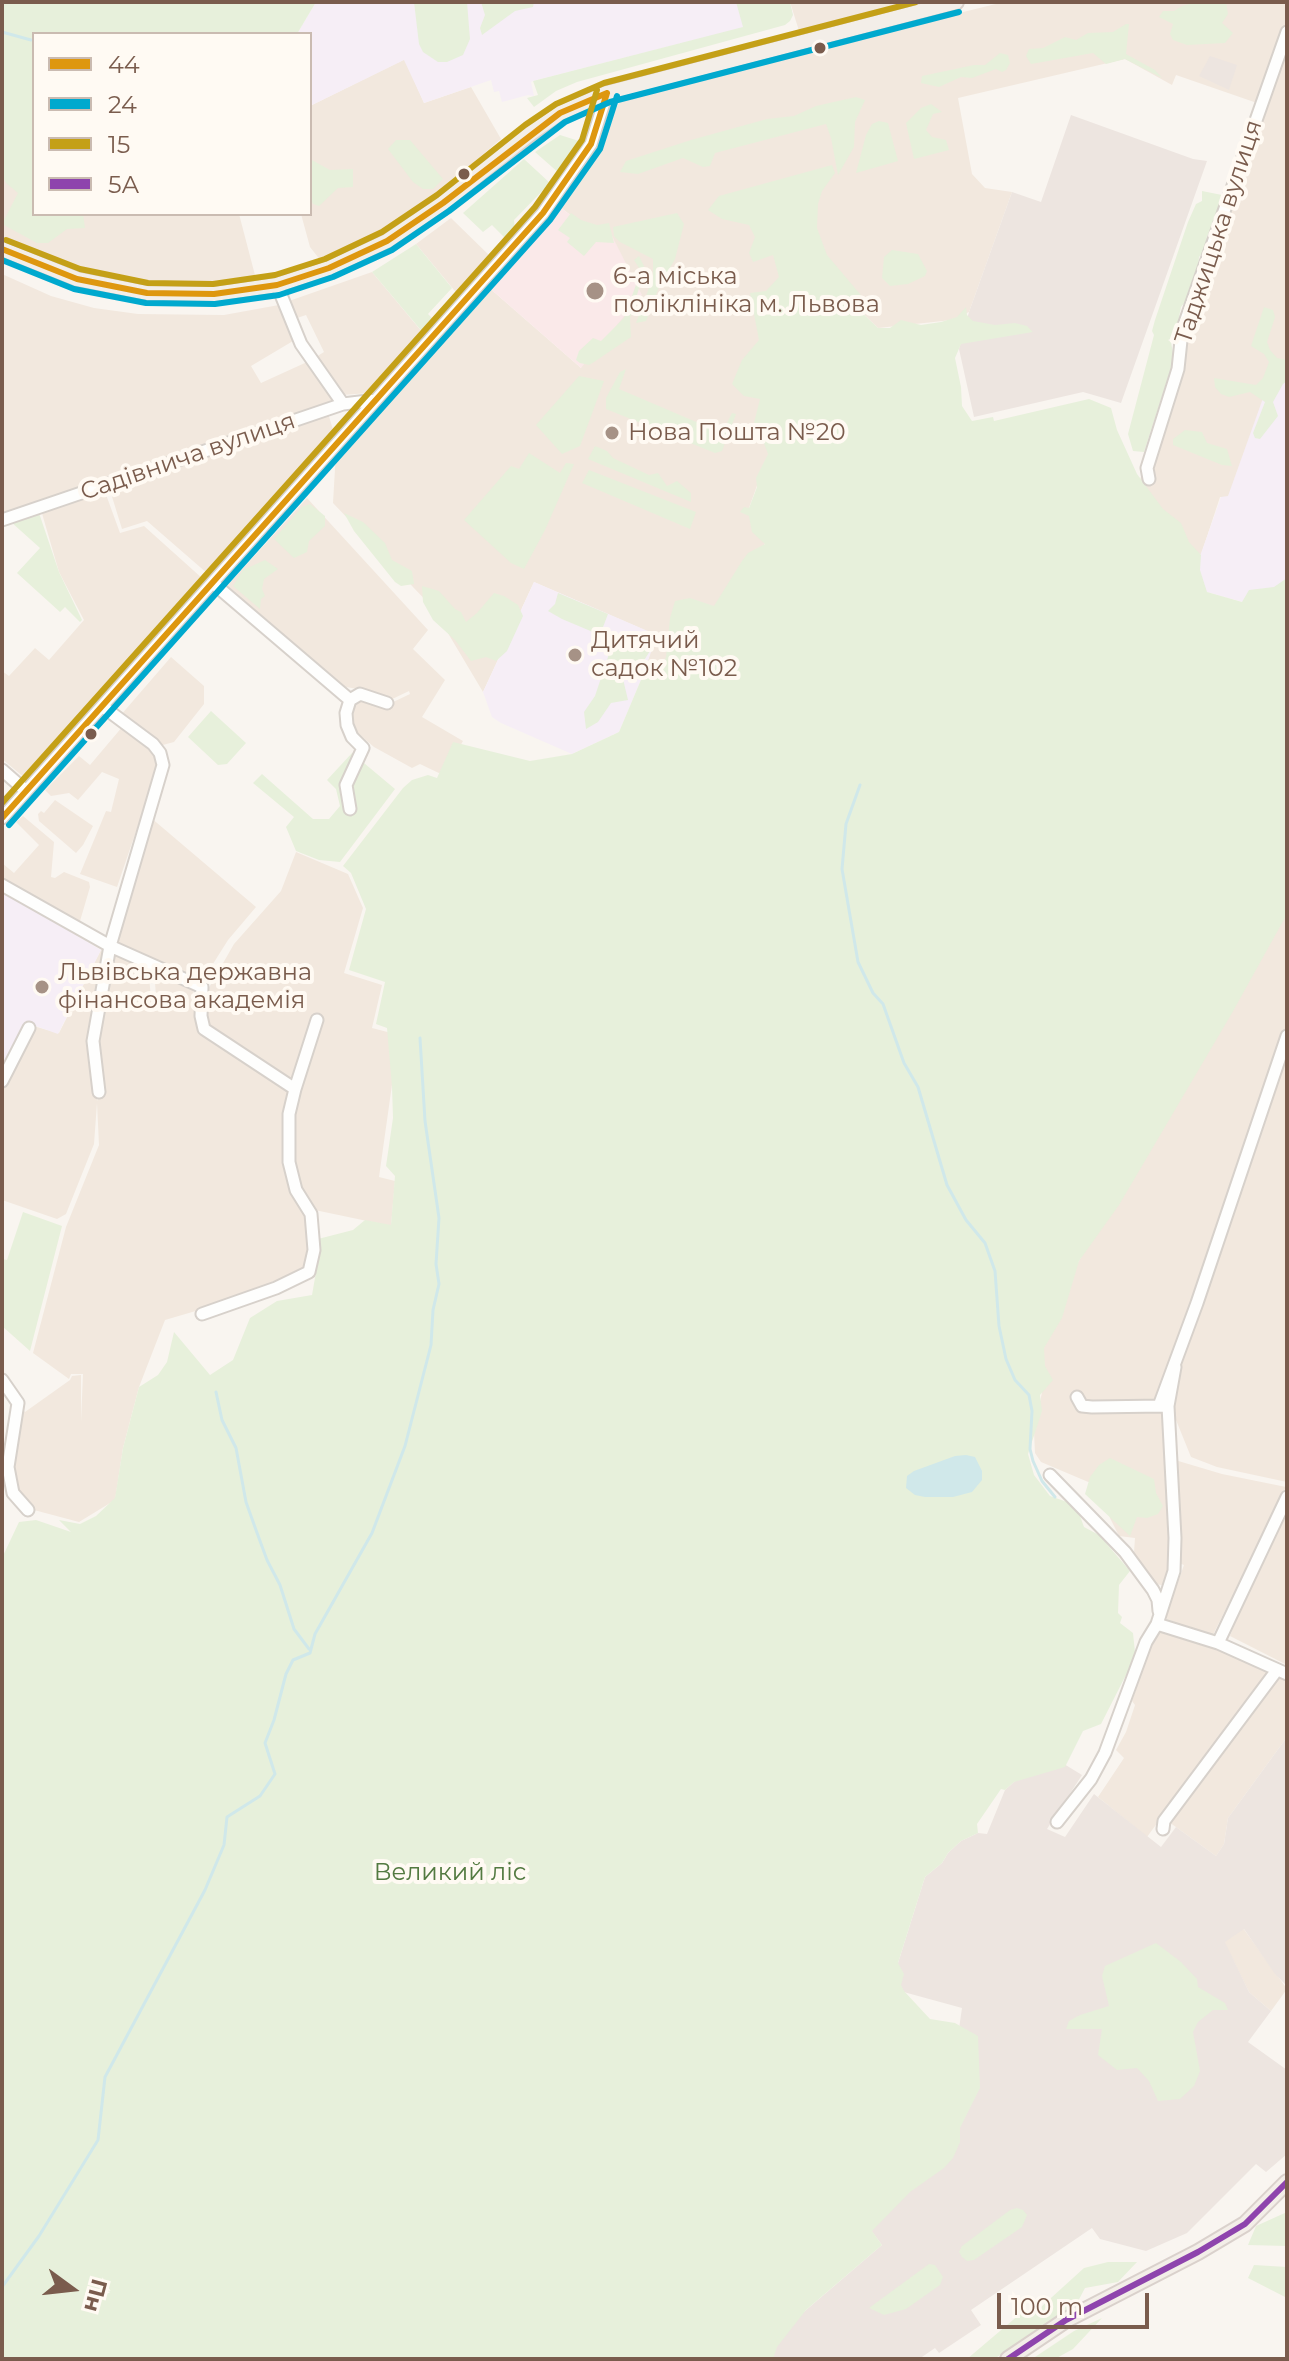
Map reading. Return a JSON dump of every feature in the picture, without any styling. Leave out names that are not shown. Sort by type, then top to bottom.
[{"type":"main road","points":[[2,249],[77,279],[147,293],[214,294],[277,285],[337,265],[387,241],[443,203],[560,113],[607,93],[956,2]]},
{"type":"main road","points":[[1008,2359],[1066,2320],[1198,2252],[1245,2224],[1287,2182]]},
{"type":"street","name":"Таджицька вулиця","points":[[1149,479],[1147,468],[1178,369],[1182,331],[1287,32]]},
{"type":"street","points":[[2,818],[543,213],[591,144],[607,93]]},
{"type":"street","points":[[277,285],[301,344],[343,404]]},
{"type":"street","name":"Садівнича вулиця","points":[[2,520],[343,404],[376,400]]},
{"type":"street","points":[[213,583],[350,700]]},
{"type":"street","points":[[350,809],[346,785],[363,748],[352,737],[347,725],[346,713],[350,700],[360,694],[387,703]]},
{"type":"street","points":[[99,1092],[93,1041],[110,946],[163,765],[160,753],[153,744],[102,706]]},
{"type":"street","points":[[2,770],[26,791]]},
{"type":"street","points":[[2,885],[110,946],[202,987],[204,1029],[295,1089]]},
{"type":"street","points":[[202,1314],[276,1288],[309,1272],[314,1250],[311,1214],[296,1190],[289,1162],[289,1114],[317,1020]]},
{"type":"street","points":[[2,1081],[29,1028]]},
{"type":"street","points":[[1057,1822],[1091,1779],[1105,1753],[1146,1642],[1157,1624],[1174,1571],[1176,1558],[1164,1406],[1287,1036]]},
{"type":"street","points":[[2,1380],[18,1403],[8,1467],[13,1493],[28,1510]]},
{"type":"street","points":[[1077,1397],[1082,1406],[1164,1406]]},
{"type":"street","points":[[1050,1475],[1110,1536],[1153,1590],[1158,1600],[1157,1624]]},
{"type":"street","points":[[1218,1643],[1287,1497]]},
{"type":"street","points":[[1157,1624],[1218,1643],[1282,1672],[1164,1821],[1163,1829]]},
{"type":"shaded area","points":[[316,2],[790,2],[793,15],[533,81],[534,96],[502,102],[499,91],[494,92],[491,80],[424,103],[404,60],[312,105],[312,32],[298,32]]},
{"type":"shaded area","points":[[790,2],[925,2],[800,34]]},
{"type":"shaded area","points":[[1004,2],[1287,2],[1287,19],[1257,103],[1176,75],[1172,85],[1125,59],[958,98],[972,174],[985,188],[1012,192],[969,312],[952,320],[878,328],[847,298],[767,412],[768,455],[749,508],[762,522],[765,544],[747,563],[658,681],[643,675],[656,635],[534,582],[483,692],[433,608],[333,503],[336,452],[486,285],[581,368],[582,224],[555,203],[597,144],[620,101],[633,93]]},
{"type":"shaded area","points":[[1287,42],[1287,371],[1228,497],[1220,497],[1201,555],[1131,508],[1186,335]]},
{"type":"shaded area","points":[[1210,56],[1237,65],[1229,90],[1199,76]]},
{"type":"shaded area","points":[[405,59],[424,103],[471,87],[501,139],[405,221],[321,261],[310,247],[302,216],[312,216],[312,105]]},
{"type":"shaded area","points":[[1071,115],[1193,159],[1207,161],[1121,403],[1083,392],[974,417],[959,349],[969,312],[1012,192],[1041,202]]},
{"type":"shaded area","points":[[2,162],[32,211],[32,216],[240,216],[256,279],[206,288],[157,287],[103,280],[50,264],[2,242]]},
{"type":"shaded area","points":[[555,203],[582,224],[607,226],[642,295],[581,368],[486,285]]},
{"type":"shaded area","points":[[451,218],[492,258],[459,296],[416,244]]},
{"type":"shaded area","points":[[372,272],[423,333],[369,393],[342,395],[316,357],[324,352],[306,315],[297,318],[289,301]]},
{"type":"shaded area","points":[[2,274],[51,296],[94,308],[138,314],[224,315],[279,305],[293,341],[251,366],[261,383],[307,362],[336,400],[2,514]]},
{"type":"shaded area","points":[[1287,371],[1287,609],[1250,604],[1189,587],[1221,497],[1228,496],[1272,373]]},
{"type":"shaded area","points":[[328,413],[334,433],[208,574],[147,521],[122,529],[109,487]]},
{"type":"shaded area","points":[[104,489],[120,533],[144,526],[203,579],[25,778],[2,759],[2,671],[9,676],[35,648],[49,660],[84,620],[59,572],[41,510]]},
{"type":"shaded area","points":[[307,498],[428,630],[413,649],[445,680],[422,717],[463,741],[443,775],[420,764],[412,768],[374,747],[354,730],[350,715],[353,700],[361,696],[387,705],[410,694],[409,691],[388,701],[375,692],[346,687],[226,587]]},
{"type":"shaded area","name":"Дитячий садок №102","points":[[534,582],[657,635],[619,732],[572,754],[492,717],[483,692]]},
{"type":"shaded area","points":[[171,657],[204,686],[204,704],[174,742],[159,746],[120,716]]},
{"type":"shaded area","points":[[123,726],[152,748],[159,764],[117,887],[80,874],[106,811],[111,812],[119,779],[102,772],[78,800],[69,793],[51,796],[45,790],[79,756],[90,765]]},
{"type":"shaded area","points":[[55,800],[93,826],[76,853],[39,821],[38,814],[41,811],[44,813]]},
{"type":"shaded area","points":[[23,816],[54,842],[51,877],[64,872],[89,882],[80,921],[39,902],[2,878],[2,863],[14,873],[39,845],[16,822]]},
{"type":"shaded area","points":[[150,817],[256,907],[228,940],[201,983],[113,943]]},
{"type":"shaded area","points":[[296,852],[348,874],[363,908],[344,973],[382,985],[372,1028],[399,1035],[379,1177],[395,1181],[391,1226],[310,1209],[298,1191],[290,1157],[294,1084],[209,1026],[206,1016],[207,991],[234,944],[281,891]]},
{"type":"shaded area","name":"Львівська державна фінансова академія","points":[[2,891],[101,950],[58,1034],[30,1024],[2,1077]]},
{"type":"shaded area","points":[[1287,891],[1287,1482],[1217,1467],[1191,1457],[1174,1415],[1163,1414],[1172,1566],[1166,1586],[1156,1584],[1145,1575],[1134,1552],[1135,1538],[1119,1536],[1093,1484],[1041,1462],[1035,1453],[1034,1432],[1044,1382],[1040,1344],[1067,1282]]},
{"type":"shaded area","points":[[111,949],[148,964],[152,1011],[157,1011],[154,968],[193,988],[200,1035],[205,1034],[289,1090],[284,1118],[306,1216],[309,1250],[304,1269],[216,1305],[165,1320],[139,1387],[123,1448],[115,1500],[79,1522],[34,1510],[14,1492],[10,1467],[18,1404],[25,1412],[70,1380],[72,1376],[81,1375],[81,1422],[83,1374],[71,1374],[69,1379],[33,1353],[66,1227],[99,1145],[97,1103],[94,1144],[66,1214],[57,1219],[2,1200],[2,1088],[33,1026],[59,1033],[101,950],[105,952],[91,1041],[97,1101],[100,1094],[94,1041]]},
{"type":"shaded area","points":[[1175,1460],[1222,1474],[1286,1487],[1212,1637],[1166,1616],[1184,1565],[1179,1563],[1182,1531],[1178,1528]]},
{"type":"shaded area","points":[[1287,1511],[1287,1665],[1230,1636]]},
{"type":"shaded area","points":[[1161,1630],[1221,1649],[1268,1671],[1147,1837],[1098,1797],[1124,1758],[1116,1750],[1135,1705],[1132,1701],[1155,1633]]},
{"type":"shaded area","points":[[1287,1678],[1287,1737],[1228,1818],[1224,1844],[1216,1856],[1169,1822],[1275,1679]]},
{"type":"shaded area","points":[[1287,1737],[1286,1985],[1244,1929],[1225,1942],[1249,1992],[1271,2011],[1248,2042],[1287,2070],[1287,2154],[1266,2172],[1256,2164],[1187,2233],[1146,2251],[1100,2239],[1092,2228],[971,2310],[981,2325],[939,2353],[935,2348],[919,2359],[766,2359],[798,2317],[882,2245],[866,2224],[946,2119],[962,2008],[900,1991],[898,1963],[925,1877],[961,1841],[978,1833],[987,1834],[1005,1790],[1027,1770],[1064,1764],[1082,1775],[1047,1829],[1065,1837],[1094,1794],[1161,1847],[1176,1827],[1216,1856],[1224,1844],[1228,1818]]},
{"type":"shaded area","points":[[1243,1928],[1287,1989],[1271,2011],[1249,1992],[1224,1942]]},
{"type":"green space","points":[[2,2],[316,2],[298,32],[32,32],[32,216],[83,216],[85,228],[67,229],[48,243],[37,243],[2,224],[18,193],[2,175]]},
{"type":"green space","points":[[414,2],[467,2],[470,39],[463,55],[447,62],[438,62],[423,52],[419,44]]},
{"type":"green space","points":[[481,2],[534,2],[533,7],[515,11],[482,35],[480,28],[485,15]]},
{"type":"green space","points":[[736,2],[790,2],[793,15],[785,25],[577,82],[556,91],[534,107],[527,98],[538,95],[533,81],[743,27]]},
{"type":"green space","points":[[1197,2],[1226,2],[1228,14],[1222,23],[1233,33],[1225,43],[1187,45],[1173,40],[1170,34],[1173,24],[1159,17],[1163,11],[1174,11]]},
{"type":"green space","points":[[1129,24],[1126,54],[1155,70],[1162,78],[1125,59],[1106,64],[1093,53],[1031,64],[1026,56],[1029,49],[1043,48],[1065,37],[1076,40],[1088,33],[1113,32]]},
{"type":"green space","points":[[1000,53],[1008,55],[1010,63],[1002,72],[996,69],[972,78],[961,77],[939,87],[921,83],[922,76],[985,65]]},
{"type":"green space","points":[[856,97],[865,100],[855,122],[854,147],[838,175],[826,124],[715,153],[710,166],[703,167],[683,158],[638,174],[620,172],[626,161],[691,140],[767,119],[794,116],[816,106]]},
{"type":"green space","points":[[931,104],[942,112],[933,114],[926,130],[932,137],[946,140],[949,150],[914,159],[906,123],[921,108]]},
{"type":"green space","points":[[879,121],[888,123],[898,161],[856,173],[866,135],[872,124]]},
{"type":"green space","points":[[560,135],[579,141],[560,174],[535,152]]},
{"type":"green space","points":[[396,140],[410,140],[443,179],[433,189],[423,189],[413,182],[388,149]]},
{"type":"green space","points":[[524,159],[550,183],[514,220],[515,230],[507,240],[492,225],[483,232],[463,213]]},
{"type":"green space","points":[[312,160],[330,170],[353,169],[353,187],[338,188],[319,206],[313,204]]},
{"type":"green space","name":"Великий ліс","points":[[832,165],[835,173],[822,191],[817,228],[827,255],[865,300],[854,305],[878,328],[890,328],[901,320],[921,325],[941,322],[957,317],[966,307],[967,315],[973,321],[995,325],[1015,323],[1027,326],[1033,332],[961,344],[955,358],[962,406],[972,421],[993,417],[994,421],[1089,399],[1111,408],[1117,430],[1137,474],[1163,509],[1181,523],[1189,542],[1201,555],[1200,570],[1207,592],[1242,602],[1249,590],[1274,587],[1287,578],[1287,914],[1119,1205],[1079,1261],[1062,1318],[1044,1348],[1045,1366],[1053,1380],[1040,1395],[1042,1411],[1028,1454],[1034,1475],[1050,1496],[1070,1503],[1084,1527],[1099,1535],[1130,1571],[1119,1585],[1118,1613],[1122,1617],[1120,1623],[1133,1633],[1135,1652],[1101,1724],[1083,1731],[1065,1767],[1001,1789],[977,1824],[978,1833],[961,1841],[925,1877],[898,1963],[904,1974],[901,1985],[904,1991],[930,2019],[955,2023],[978,2036],[980,2088],[960,2128],[960,2142],[953,2158],[944,2168],[910,2192],[872,2231],[882,2245],[806,2310],[777,2347],[773,2359],[2,2359],[2,1558],[19,1522],[36,1520],[71,1532],[59,1520],[80,1524],[96,1516],[115,1498],[123,1448],[139,1387],[158,1375],[167,1362],[174,1332],[210,1375],[233,1360],[250,1318],[277,1301],[312,1295],[319,1255],[318,1239],[353,1230],[365,1220],[391,1225],[395,1176],[386,1166],[393,1118],[392,1087],[387,1028],[376,1024],[385,982],[349,970],[366,909],[351,873],[343,866],[403,788],[412,780],[428,775],[437,778],[453,742],[530,761],[572,754],[619,732],[643,675],[655,679],[666,657],[675,601],[690,598],[714,606],[748,553],[765,544],[752,532],[749,516],[740,512],[744,507],[749,508],[757,487],[756,478],[768,454],[762,438],[753,427],[760,399],[744,396],[732,384],[742,360],[759,340],[750,293],[766,291],[779,277],[773,255],[753,262],[749,253],[755,237],[749,225],[722,219],[708,210],[719,196]]},
{"type":"green space","points":[[1202,191],[1222,195],[1221,205],[1207,236],[1205,250],[1199,257],[1198,270],[1186,301],[1181,307],[1175,337],[1168,340],[1174,359],[1144,452],[1133,451],[1128,434],[1154,335],[1152,331],[1188,222],[1196,204],[1202,201]]},
{"type":"green space","points":[[571,213],[597,225],[609,223],[614,243],[596,242],[584,256],[567,242],[570,238],[558,230]]},
{"type":"green space","points":[[677,213],[684,224],[675,259],[659,287],[646,321],[636,323],[653,277],[653,259],[620,242],[614,236],[613,227]]},
{"type":"green space","points":[[416,244],[452,288],[428,314],[436,322],[425,335],[372,272]]},
{"type":"green space","points":[[892,250],[918,254],[927,271],[925,276],[908,284],[890,286],[882,278],[884,257]]},
{"type":"green space","points":[[639,256],[645,268],[630,318],[631,337],[589,365],[580,363],[576,360],[579,351],[593,338],[601,341],[624,318],[641,271],[634,260]]},
{"type":"green space","points":[[1264,307],[1273,310],[1275,317],[1267,342],[1277,358],[1287,360],[1287,381],[1273,402],[1278,416],[1260,439],[1255,438],[1253,433],[1265,402],[1250,392],[1229,397],[1221,394],[1215,387],[1214,378],[1256,385],[1263,378],[1269,362],[1264,354],[1251,346]]},
{"type":"green space","points":[[626,369],[619,389],[722,433],[732,413],[736,414],[722,451],[715,453],[606,409],[606,398],[620,372]]},
{"type":"green space","points":[[579,376],[604,381],[580,446],[562,454],[536,425]]},
{"type":"green space","points":[[1185,430],[1202,432],[1207,443],[1227,449],[1232,466],[1222,465],[1173,445],[1173,439]]},
{"type":"green space","points":[[595,446],[649,475],[658,473],[667,486],[677,481],[691,493],[691,502],[588,459]]},
{"type":"green space","points":[[529,453],[560,473],[566,463],[574,464],[524,569],[511,563],[464,520],[511,466],[519,469]]},
{"type":"green space","points":[[589,470],[696,512],[690,529],[582,483]]},
{"type":"green space","points":[[310,504],[325,516],[325,526],[309,541],[307,552],[294,558],[274,539],[302,507]]},
{"type":"green space","points":[[39,513],[59,572],[82,620],[80,622],[65,607],[60,612],[17,573],[40,548],[11,522]]},
{"type":"green space","points":[[344,513],[363,522],[385,543],[392,560],[412,571],[414,584],[401,586],[395,582],[354,531]]},
{"type":"green space","points":[[265,560],[278,569],[264,579],[262,589],[265,596],[261,599],[260,609],[233,586],[243,570]]},
{"type":"green space","points":[[422,586],[439,591],[461,612],[466,622],[494,593],[518,605],[523,616],[507,651],[496,661],[486,657],[471,661],[455,640],[433,620],[423,602]]},
{"type":"green space","points":[[558,593],[608,614],[600,635],[548,611],[555,604]]},
{"type":"green space","points":[[609,640],[629,646],[645,642],[650,651],[641,665],[627,664],[622,675],[628,700],[611,703],[598,722],[586,729],[584,712],[595,696],[608,657]]},
{"type":"green space","points":[[211,711],[246,743],[227,764],[218,765],[188,737]]},
{"type":"green space","points":[[352,753],[395,789],[340,862],[319,860],[296,851],[286,827],[294,817],[253,783],[262,774],[313,819],[329,819],[340,806],[336,789],[327,780]]},
{"type":"green space","points":[[23,1212],[62,1226],[30,1351],[2,1326],[2,1259],[7,1260]]},
{"type":"green space","points":[[1110,1458],[1154,1479],[1156,1493],[1163,1506],[1158,1514],[1147,1518],[1137,1517],[1130,1536],[1085,1494],[1090,1477],[1099,1465]]},
{"type":"green space","points":[[1156,1943],[1181,1962],[1197,1979],[1198,1987],[1225,2003],[1228,2010],[1213,2010],[1198,2022],[1193,2032],[1200,2071],[1194,2086],[1180,2099],[1158,2101],[1149,2081],[1137,2068],[1117,2070],[1098,2055],[1102,2029],[1066,2029],[1069,2021],[1080,2015],[1109,2006],[1102,1976],[1105,1966]]},
{"type":"green space","points":[[1017,2208],[1027,2215],[1022,2227],[974,2260],[967,2261],[962,2257],[959,2252],[962,2246]]},
{"type":"green space","points":[[1287,2212],[1287,2246],[1248,2245],[1256,2226]]},
{"type":"green space","points":[[1108,2262],[1137,2262],[1118,2282],[1085,2288],[1075,2307],[994,2359],[967,2359],[1020,2314],[1041,2307],[1084,2268]]},
{"type":"green space","points":[[929,2264],[935,2265],[943,2277],[940,2285],[906,2309],[884,2315],[869,2308]]},
{"type":"green space","points":[[1254,2265],[1287,2267],[1287,2298],[1248,2278]]},
{"type":"green space","points":[[1102,2318],[1073,2349],[1055,2359],[1032,2359],[1074,2331]]},
{"type":"water","points":[[966,1455],[975,1457],[982,1471],[982,1480],[972,1492],[953,1497],[925,1497],[915,1495],[906,1488],[907,1476],[914,1471]]},
{"type":"waterway","points":[[2,32],[31,40]]},
{"type":"waterway","points":[[860,785],[846,824],[842,869],[858,962],[873,993],[883,1004],[904,1063],[918,1087],[947,1185],[966,1220],[985,1243],[995,1271],[999,1326],[1006,1359],[1015,1380],[1029,1395],[1033,1461],[1042,1481],[1055,1497]]},
{"type":"waterway","points":[[2,2287],[39,2236],[98,2140],[105,2077],[205,1890],[224,1845],[227,1817],[260,1796],[275,1774],[265,1743],[286,1674],[293,1660],[310,1653],[315,1634],[372,1533],[405,1446],[431,1345],[433,1310],[439,1284],[436,1264],[439,1218],[425,1121],[420,1038]]},
{"type":"waterway","points":[[216,1392],[222,1420],[236,1448],[246,1502],[256,1530],[280,1585],[294,1629],[309,1649]]},
{"type":"transit line","name":"15","points":[[6,240],[80,269],[148,283],[213,284],[275,275],[325,259],[382,232],[437,195],[556,104],[604,83],[916,2]]},
{"type":"transit line","name":"24","points":[[2,260],[74,289],[146,303],[215,304],[279,295],[333,277],[392,250],[449,211],[565,122],[610,102],[959,12]]},
{"type":"transit line","name":"15","points":[[2,803],[535,207],[582,140],[597,90]]},
{"type":"transit line","name":"44","points":[[2,249],[77,279],[147,293],[214,294],[277,285],[329,268],[387,241],[443,203],[560,113],[607,93]]},
{"type":"transit line","name":"44","points":[[2,818],[543,213],[591,144],[607,93]]},
{"type":"transit line","name":"24","points":[[9,825],[550,220],[600,149],[617,96]]},
{"type":"transit line","name":"5А","points":[[1008,2359],[1066,2320],[1198,2252],[1245,2224],[1287,2182]]},
{"type":"place","name":"6-а міська поліклініка м. Львова","points":[[595,291]]},
{"type":"place","name":"Нова Пошта №20","points":[[612,433]]},
{"type":"place","name":"Дитячий садок №102","points":[[575,655]]},
{"type":"place","name":"Львівська державна фінансова академія","points":[[42,987]]}]
